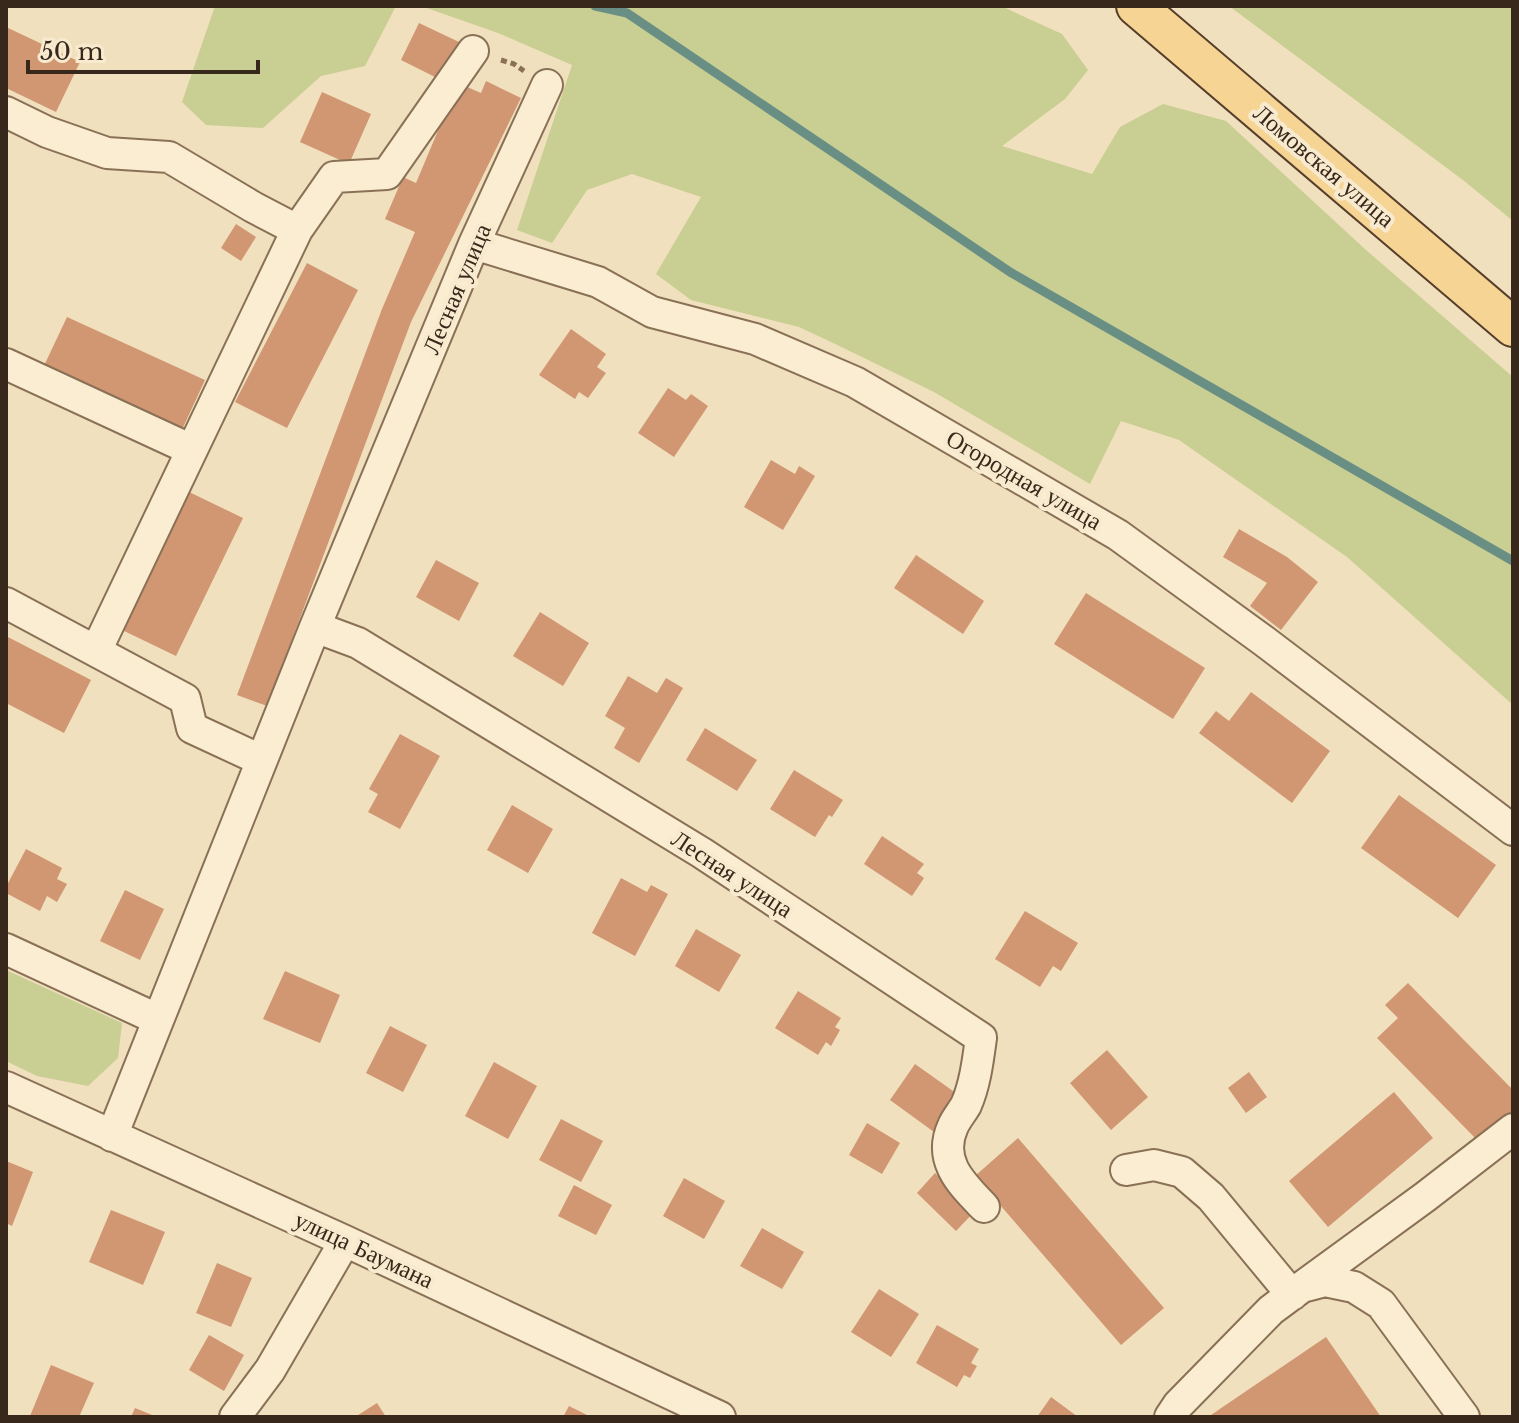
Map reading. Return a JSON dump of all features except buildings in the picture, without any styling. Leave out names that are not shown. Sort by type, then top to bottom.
[{"type":"main road","name":"Ломовская улица","points":[[1136,6],[1513,327]]},
{"type":"street","points":[[96,651],[297,230],[334,177],[387,174],[473,51]]},
{"type":"street","name":"Лесная улица","points":[[112,1136],[315,627],[474,244],[547,85]]},
{"type":"street","points":[[6,112],[47,132],[107,153],[169,157],[297,230]]},
{"type":"street","name":"Огородная улица","points":[[474,244],[598,282],[652,312],[755,339],[855,382],[1118,535],[1264,641],[1513,830]]},
{"type":"street","points":[[6,364],[192,450]]},
{"type":"street","points":[[6,603],[185,699],[192,728],[261,760]]},
{"type":"street","name":"Лесная улица","points":[[315,627],[358,643],[689,845],[981,1038],[966,1104],[952,1127],[948,1144],[949,1161],[958,1180],[984,1207]]},
{"type":"street","points":[[6,949],[157,1019]]},
{"type":"street","name":"улица Баумана","points":[[6,1087],[345,1241],[702,1413]]},
{"type":"street","points":[[1170,1417],[1178,1405],[1271,1310],[1513,1129]]},
{"type":"street","points":[[1126,1170],[1154,1165],[1182,1172],[1211,1197],[1297,1291]]},
{"type":"street","points":[[235,1417],[270,1370],[345,1241]]},
{"type":"street","points":[[1297,1291],[1325,1281],[1354,1287],[1381,1304],[1464,1417]]},
{"type":"path","points":[[473,51],[514,64],[547,85]]},
{"type":"green space","points":[[215,6],[396,6],[365,66],[321,76],[263,128],[206,125],[182,102]]},
{"type":"green space","points":[[421,6],[1001,6],[1062,34],[1088,70],[1065,99],[1002,146],[1092,174],[1120,127],[1163,104],[1226,121],[1366,250],[1513,377],[1513,705],[1347,557],[1179,440],[1121,421],[1090,484],[934,392],[799,327],[691,300],[656,274],[701,197],[632,174],[587,190],[552,243],[517,230],[572,65],[498,33]]},
{"type":"green space","points":[[1229,6],[1513,6],[1513,221],[1463,180]]},
{"type":"green space","points":[[6,970],[122,1023],[118,1058],[88,1086],[37,1076],[6,1061]]},
{"type":"waterway","points":[[595,6],[627,13],[1010,272],[1513,561]]}]
